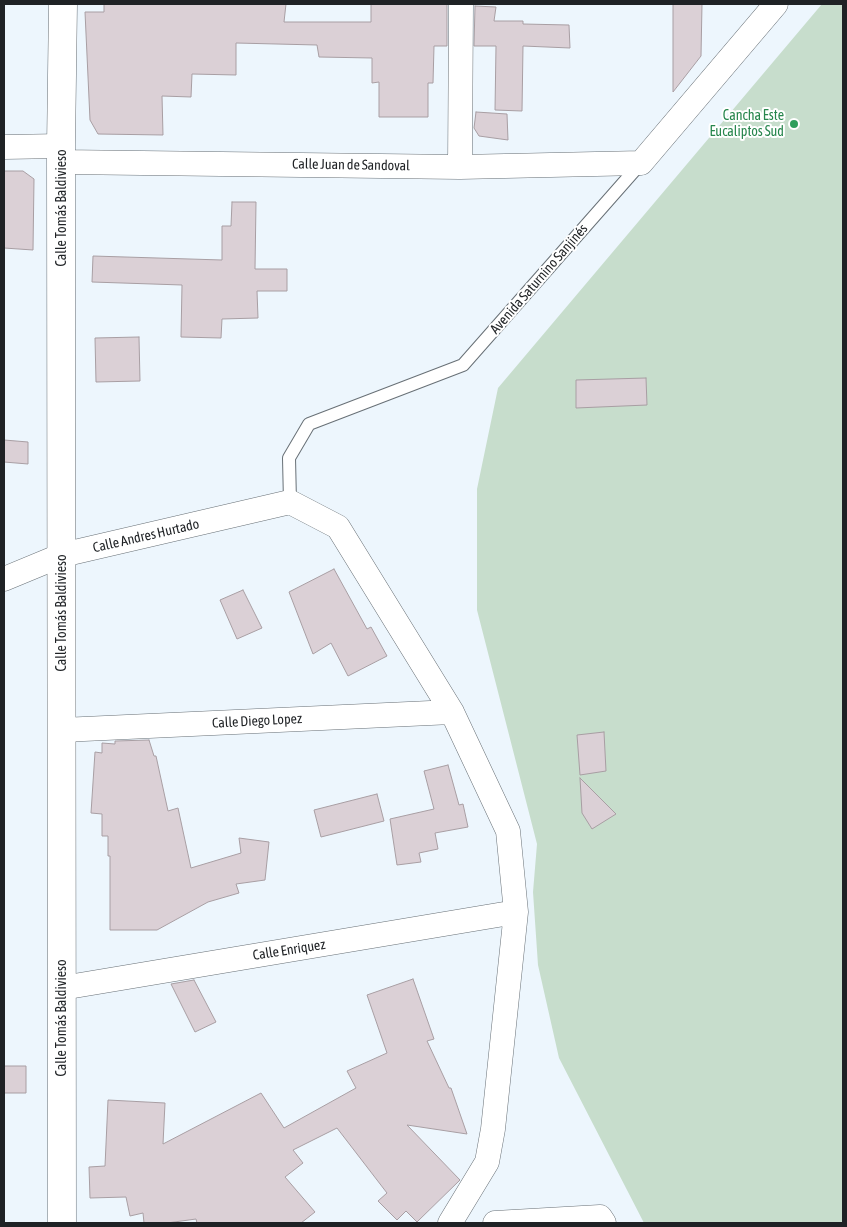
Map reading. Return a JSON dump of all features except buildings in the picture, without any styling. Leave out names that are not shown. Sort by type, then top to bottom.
[{"type":"street","name":"Calle Tomás Baldivieso","points":[[62,1223],[63,4]]},
{"type":"street","points":[[460,167],[461,4]]},
{"type":"street","name":"Avenida Saturnino Sanjinés","points":[[640,163],[776,4]]},
{"type":"street","name":"Calle Juan de Sandoval","points":[[4,147],[62,154],[460,167],[640,163]]},
{"type":"street","points":[[290,502],[338,526],[452,712],[508,831],[516,912],[492,1129],[487,1162],[450,1223]]},
{"type":"street","name":"Calle Andres Hurtado","points":[[4,580],[62,555],[290,502]]},
{"type":"street","name":"Calle Diego Lopez","points":[[62,730],[452,712]]},
{"type":"street","name":"Calle Enriquez","points":[[62,988],[516,912]]},
{"type":"street","points":[[495,1223],[602,1220]]},
{"type":"lane","name":"Avenida Saturnino Sanjinés","points":[[290,502],[289,458],[309,424],[463,366],[640,163]]},
{"type":"green space","points":[[822,4],[843,4],[843,1223],[644,1223],[559,1058],[538,965],[533,892],[537,844],[477,610],[477,489],[498,388]]},
{"type":"place","name":"Cancha Este Eucaliptos Sud","points":[[794,124]]}]
